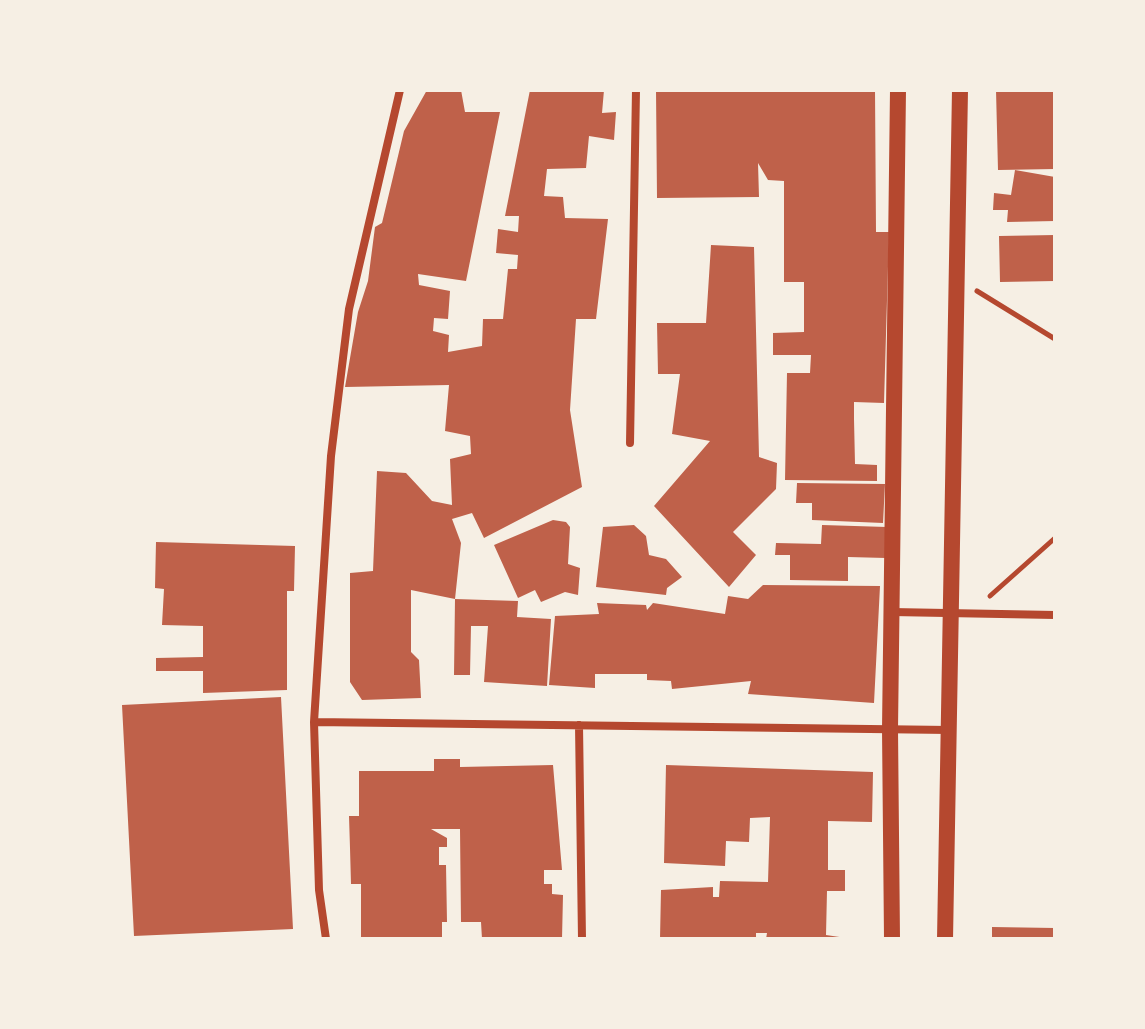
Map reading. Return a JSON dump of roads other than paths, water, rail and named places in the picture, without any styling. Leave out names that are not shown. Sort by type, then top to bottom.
[{"type":"main road","points":[[892,939],[890,729],[898,90]]},
{"type":"main road","points":[[945,939],[960,90]]},
{"type":"street","points":[[326,939],[319,890],[314,722],[331,456],[349,309],[400,90]]},
{"type":"street","points":[[630,443],[636,90]]},
{"type":"street","points":[[892,612],[1055,615]]},
{"type":"street","points":[[314,722],[950,730]]},
{"type":"street","points":[[579,725],[582,939]]}]
